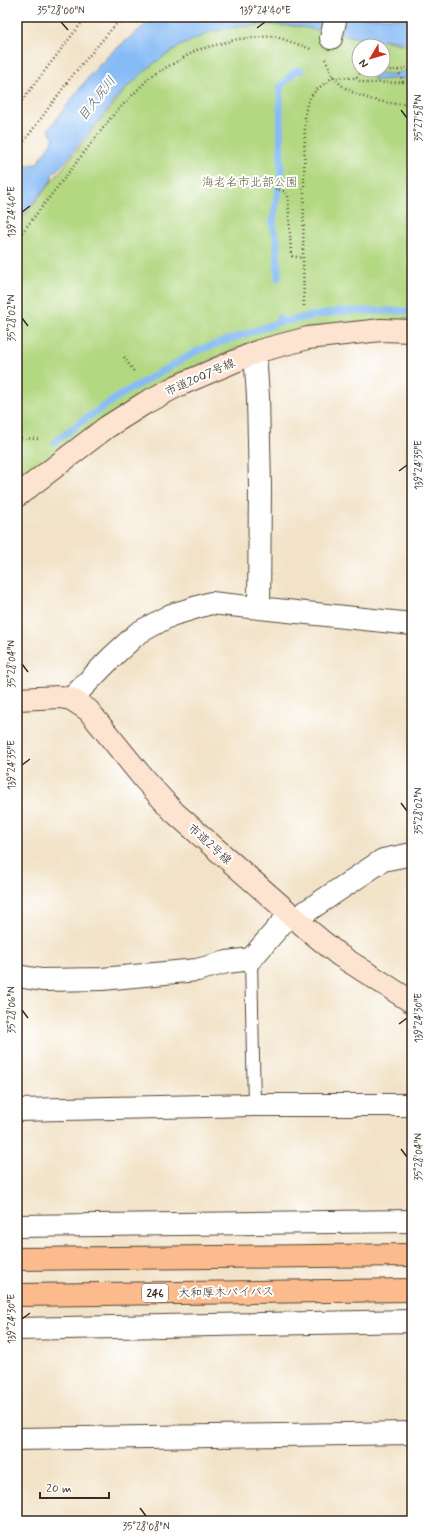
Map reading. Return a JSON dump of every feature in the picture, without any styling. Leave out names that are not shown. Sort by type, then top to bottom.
[{"type":"highway","points":[[17,1260],[412,1255]]},
{"type":"highway","name":"大和厚木バイパス","points":[[17,1295],[412,1290]]},
{"type":"street","points":[[323,47],[336,17]]},
{"type":"street","name":"市道2007号線","points":[[17,496],[107,427],[145,403],[177,386],[255,353],[308,338],[381,330],[412,331]]},
{"type":"street","points":[[255,353],[260,472],[259,608]]},
{"type":"street","points":[[71,699],[138,633],[171,615],[211,603],[412,624]]},
{"type":"street","name":"市道2号線","points":[[17,699],[60,697],[71,699],[88,710],[144,779],[174,812],[294,917],[339,954],[412,1002]]},
{"type":"street","points":[[17,976],[42,980],[102,979],[197,970],[227,962],[251,959],[294,917],[384,860],[412,854]]},
{"type":"street","points":[[17,1110],[254,1105],[412,1105]]},
{"type":"street","points":[[17,1226],[412,1221]]},
{"type":"street","points":[[17,1329],[412,1321]]},
{"type":"street","points":[[17,1439],[412,1433]]},
{"type":"lane","points":[[251,959],[254,1105]]},
{"type":"path","points":[[17,107],[86,17]]},
{"type":"path","points":[[17,151],[72,76],[116,24],[128,17]]},
{"type":"path","points":[[17,239],[114,114],[151,76],[197,50],[238,39],[274,36],[323,47],[333,77],[351,92],[376,100],[397,104],[412,104]]},
{"type":"path","points":[[391,72],[399,72],[412,67]]},
{"type":"path","points":[[399,72],[402,81]]},
{"type":"path","points":[[304,306],[303,258],[306,107],[308,100],[313,94],[333,77],[351,78]]},
{"type":"path","points":[[356,78],[360,81],[366,82],[412,82]]},
{"type":"path","points":[[275,189],[282,190],[288,195],[291,253],[292,256],[296,258],[303,258]]},
{"type":"path","points":[[124,357],[134,372]]},
{"type":"path","points":[[17,438],[40,439]]},
{"type":"green space","name":"海老名市北部公園","points":[[293,17],[376,38],[351,38],[351,78],[391,78],[391,42],[412,47],[412,320],[308,328],[250,343],[171,377],[17,483],[17,225],[126,89],[139,62],[185,31]]},
{"type":"water","name":"目久尻川","points":[[155,17],[330,17],[327,32],[295,26],[265,25],[236,27],[213,31],[180,46],[153,64],[122,92],[65,162],[52,175],[52,180],[17,222],[17,171],[28,165],[37,164],[54,138],[48,130],[91,74],[111,53]]},
{"type":"water","points":[[340,17],[412,18],[412,45],[391,40],[391,38],[358,38],[336,33]]},
{"type":"water","points":[[412,71],[412,78],[374,80],[374,78],[391,78],[391,74]]},
{"type":"waterway","points":[[278,278],[277,239],[273,228],[273,222],[281,174],[280,87],[296,70],[301,71]]},
{"type":"waterway","points":[[280,322],[341,311],[412,311]]},
{"type":"waterway","points":[[55,442],[82,421],[127,391],[199,350],[280,322],[279,318]]}]
